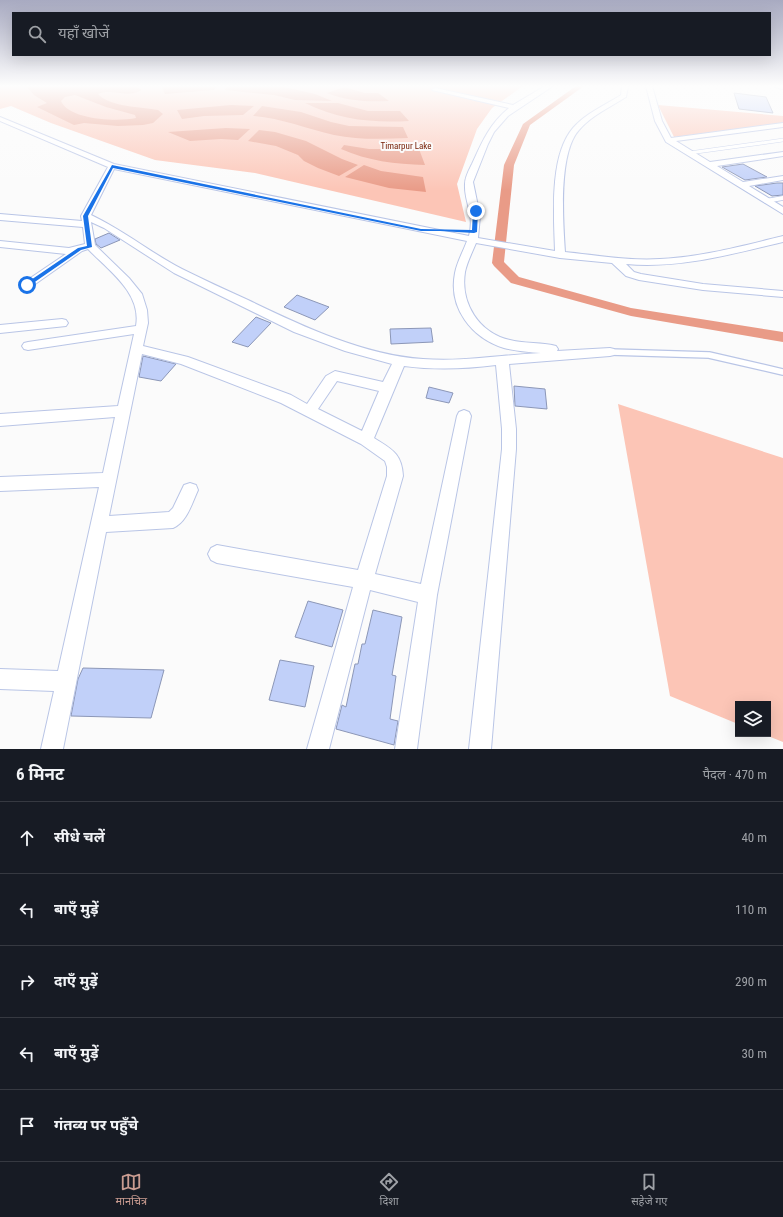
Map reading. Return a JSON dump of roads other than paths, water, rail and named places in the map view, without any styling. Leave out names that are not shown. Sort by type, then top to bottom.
[{"type":"street","points":[[5,121],[112,166],[421,230],[440,229],[535,251],[560,251],[616,261],[681,261],[717,255],[783,239]]},
{"type":"street","points":[[498,121],[488,134],[469,184],[476,211],[479,237],[463,260],[459,288],[461,303],[467,316],[476,328],[506,343],[527,347],[560,350],[575,354]]},
{"type":"street","points":[[560,251],[559,182],[565,150],[572,133],[586,121]]},
{"type":"street","points":[[659,121],[665,135],[669,140],[783,211]]},
{"type":"street","points":[[669,140],[783,125]]},
{"type":"street","points":[[708,165],[783,154]]},
{"type":"street","points":[[85,248],[86,220],[112,166]]},
{"type":"street","points":[[741,185],[783,178]]},
{"type":"street","points":[[0,217],[86,220],[107,226],[178,271],[298,329],[349,348],[400,361],[422,364],[454,365],[610,352]]},
{"type":"street","points":[[479,237],[543,243],[560,251]]},
{"type":"street","points":[[0,244],[62,250],[85,248],[125,280],[136,294],[141,310],[140,329],[136,349],[52,749]]},
{"type":"street","points":[[27,285],[85,248]]},
{"type":"street","points":[[616,261],[630,274],[639,277],[703,287],[783,294]]},
{"type":"street","points":[[0,329],[62,324]]},
{"type":"street","points":[[28,346],[140,329]]},
{"type":"street","points":[[136,349],[184,360],[286,399],[366,440],[391,457],[395,467],[394,476],[318,749]]},
{"type":"street","points":[[480,749],[508,449],[509,429],[502,360]]},
{"type":"street","points":[[366,440],[387,388],[400,361]]},
{"type":"street","points":[[309,412],[332,377],[339,377],[387,388]]},
{"type":"street","points":[[0,420],[123,411]]},
{"type":"street","points":[[406,749],[428,595],[464,416]]},
{"type":"street","points":[[0,484],[108,480]]},
{"type":"street","points":[[99,525],[173,520],[179,513],[190,490]]},
{"type":"street","points":[[217,554],[364,580],[428,595]]},
{"type":"street","points":[[0,679],[67,681]]},
{"type":"lane","points":[[689,153],[783,140]]},
{"type":"lane","points":[[766,201],[783,198]]},
{"type":"lane","points":[[610,352],[709,355],[783,372]]},
{"type":"waterway","points":[[531,121],[527,124],[509,165],[498,263],[515,280],[631,312],[783,337]]},
{"type":"park label","name":"Timarpur Lake","points":[[406,146]]}]
